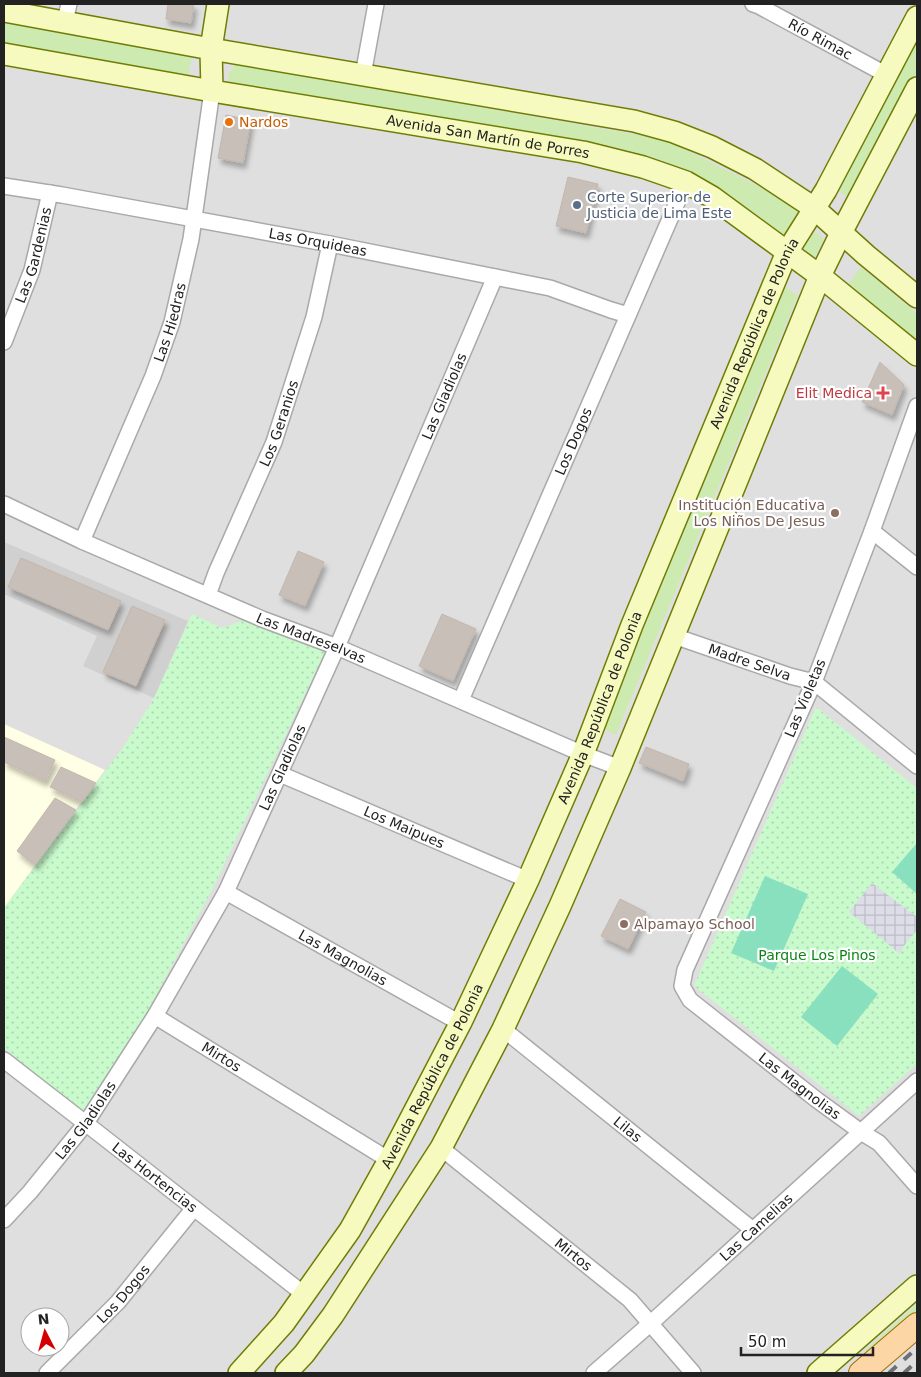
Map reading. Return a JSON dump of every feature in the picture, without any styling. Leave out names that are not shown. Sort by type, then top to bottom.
[{"type":"main road","points":[[212,91],[211,49],[218,4]]},
{"type":"main road","points":[[4,10],[67,12],[211,49],[634,121],[666,130],[712,147],[755,169],[814,208],[917,297]]},
{"type":"main road","name":"Avenida República de Polonia","points":[[239,1373],[284,1323],[350,1230],[461,1022],[528,880],[583,754],[632,625],[787,252],[826,190],[917,17]]},
{"type":"main road","name":"Avenida San Martín de Porres","points":[[4,54],[212,91],[583,152],[644,167],[686,182],[712,197],[820,276],[917,355]]},
{"type":"main road","points":[[286,1373],[304,1354],[333,1315],[441,1148],[503,1029],[560,906],[620,768],[820,276],[917,88]]},
{"type":"main road","points":[[818,1373],[917,1286]]},
{"type":"main road","points":[[860,1373],[917,1325]]},
{"type":"street","points":[[363,75],[376,4]]},
{"type":"street","name":"Río Rimac","points":[[758,5],[887,75]]},
{"type":"street","name":"Las Hiedras","points":[[82,541],[153,376],[169,331],[187,258],[194,220],[212,91]]},
{"type":"street","name":"Los Dogos","points":[[461,700],[686,182]]},
{"type":"street","name":"Las Orquideas","points":[[4,186],[330,244],[550,288],[628,315]]},
{"type":"street","name":"Las Gardenias","points":[[5,336],[32,270],[50,193]]},
{"type":"street","name":"Los Geranios","points":[[208,596],[274,442],[314,318],[330,244]]},
{"type":"street","name":"Las Gladiolas","points":[[4,1220],[30,1192],[86,1123],[155,1016],[226,892],[337,647],[495,277]]},
{"type":"street","name":"Las Violetas","points":[[682,986],[685,970],[814,682],[872,531],[917,406]]},
{"type":"street","name":"Las Madreselvas","points":[[4,504],[82,541],[262,620],[337,647],[583,754],[620,768]]},
{"type":"street","points":[[872,531],[917,567]]},
{"type":"street","name":"Madre Selva","points":[[674,636],[790,676],[814,682],[917,766]]},
{"type":"street","name":"Los Maipues","points":[[280,774],[528,880]]},
{"type":"street","name":"Las Magnolias","points":[[226,892],[461,1022]]},
{"type":"street","name":"Las Magnolias","points":[[682,986],[690,1000],[817,1100],[879,1143],[917,1186]]},
{"type":"street","name":"Mirtos","points":[[155,1016],[389,1160]]},
{"type":"street","name":"Lilas","points":[[503,1029],[752,1230]]},
{"type":"street","name":"Las Hortencias","points":[[4,1060],[305,1295]]},
{"type":"street","name":"Las Camelias","points":[[594,1373],[652,1323],[917,1081]]},
{"type":"street","name":"Mirtos","points":[[441,1148],[630,1300],[694,1373]]},
{"type":"street","name":"Los Dogos","points":[[47,1373],[118,1302],[194,1208]]},
{"type":"shaded area","points":[[4,4],[917,4],[917,1373],[4,1373]]},
{"type":"shaded area","points":[[4,542],[188,621],[154,698],[83,666],[97,636],[4,594]]},
{"type":"shaded area","points":[[4,724],[105,770],[4,908]]},
{"type":"shaded area","points":[[872,883],[917,917],[917,930],[903,947],[900,954],[849,912]]},
{"type":"green space","points":[[4,23],[192,56],[188,79],[4,47]]},
{"type":"green space","points":[[917,34],[917,72],[851,198],[835,190]]},
{"type":"green space","points":[[236,64],[661,139],[788,201],[797,208],[798,220],[790,232],[781,235],[695,181],[229,85],[228,74]]},
{"type":"green space","points":[[816,233],[821,236],[823,241],[815,256],[807,257],[803,255],[802,249],[811,234]]},
{"type":"green space","points":[[861,267],[917,314],[917,345],[846,287]]},
{"type":"green space","points":[[781,285],[798,295],[616,735],[600,727],[647,617]]},
{"type":"green space","points":[[192,614],[222,628],[248,619],[326,650],[214,886],[141,1024],[84,1113],[4,1048],[4,908],[124,746],[154,698]]},
{"type":"green space","name":"Parque Los Pinos","points":[[816,707],[917,788],[917,1064],[859,1116],[694,986]]},
{"type":"green space","points":[[917,843],[917,894],[892,872]]},
{"type":"green space","points":[[765,876],[808,894],[774,971],[731,953]]},
{"type":"green space","points":[[842,966],[878,994],[837,1046],[801,1017]]},
{"type":"green space","points":[[917,1304],[917,1313],[869,1358],[864,1351]]},
{"type":"building","points":[[168,4],[194,4],[191,23],[166,19]]},
{"type":"building","points":[[226,115],[251,120],[243,163],[218,158]]},
{"type":"building","name":"Corte Superior de Justicia de Lima Este","points":[[568,177],[598,184],[586,233],[556,226]]},
{"type":"building","name":"Elit Medica","points":[[880,362],[904,385],[892,415],[862,402]]},
{"type":"building","points":[[298,551],[324,562],[305,606],[279,595]]},
{"type":"building","points":[[21,558],[121,601],[108,630],[8,587]]},
{"type":"building","points":[[132,606],[165,620],[136,686],[103,672]]},
{"type":"building","points":[[442,614],[476,629],[453,681],[419,666]]},
{"type":"building","points":[[4,737],[55,760],[45,781],[4,762]]},
{"type":"building","points":[[646,747],[689,764],[683,781],[639,763]]},
{"type":"building","points":[[61,767],[96,783],[82,802],[50,787]]},
{"type":"building","points":[[55,798],[76,810],[35,865],[17,851]]},
{"type":"building","name":"Alpamayo School","points":[[620,899],[646,912],[628,949],[601,936]]},
{"type":"railway","points":[[889,1373],[917,1348]]},
{"type":"railway","points":[[904,1373],[917,1361]]},
{"type":"place","name":"Nardos","points":[[229,122]]},
{"type":"place","name":"Corte Superior de Justicia de Lima Este","points":[[577,205]]},
{"type":"place","name":"Elit Medica","points":[[883,393]]},
{"type":"place","name":"Institución Educativa Los Niños De Jesus","points":[[835,513]]},
{"type":"place","name":"Alpamayo School","points":[[624,924]]}]
